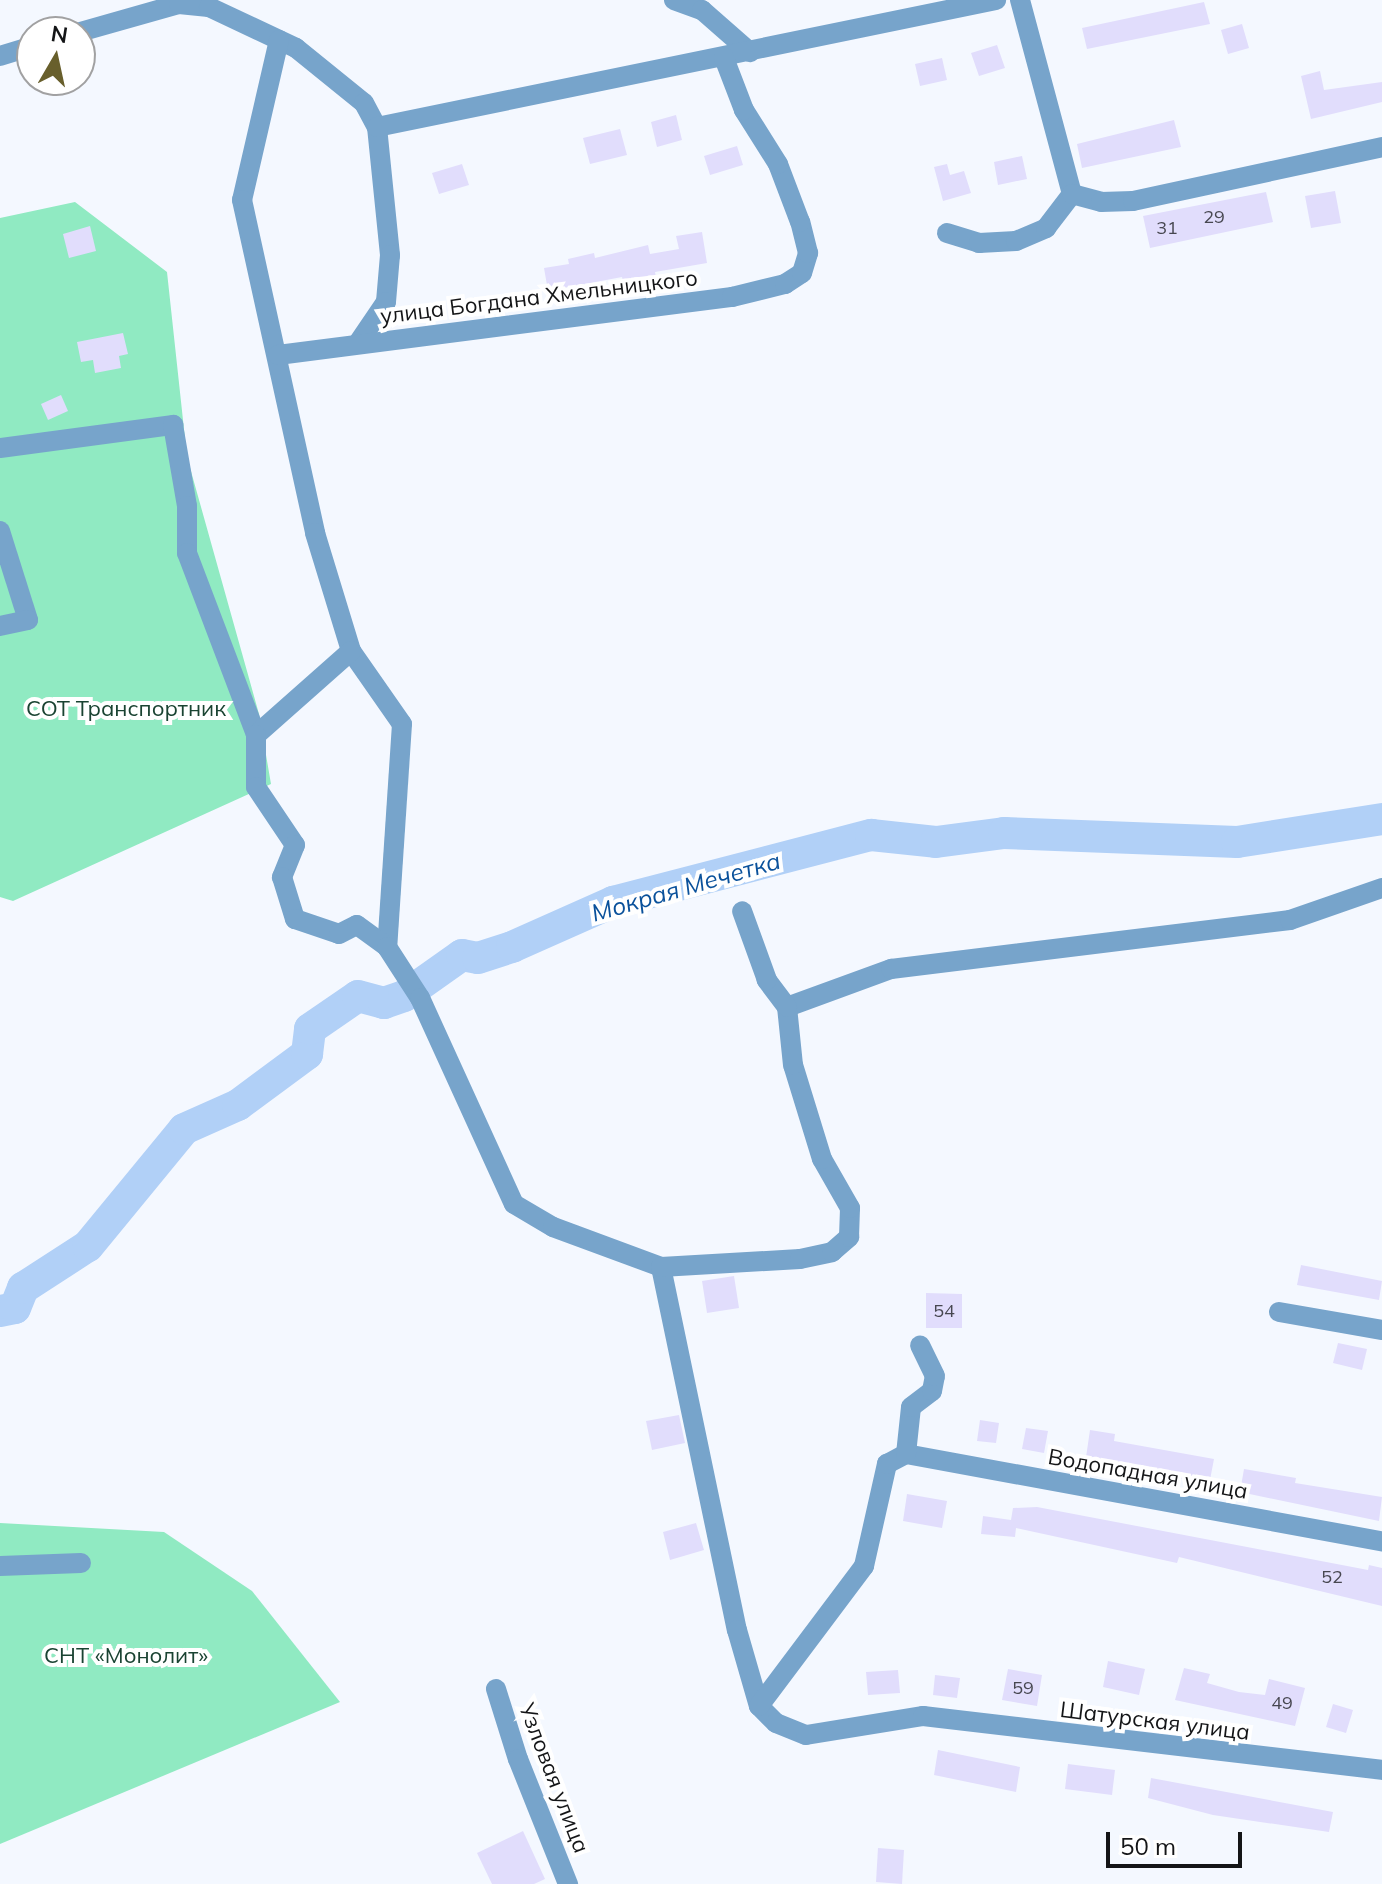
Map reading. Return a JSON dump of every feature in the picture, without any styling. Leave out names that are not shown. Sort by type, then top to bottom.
[{"type":"street","points":[[674,0],[702,10],[750,52]]},
{"type":"street","points":[[377,127],[996,0]]},
{"type":"street","points":[[1020,0],[1072,194]]},
{"type":"street","points":[[96,27],[186,2],[209,7],[279,40],[364,103],[377,127],[390,255],[386,302],[358,343]]},
{"type":"street","points":[[279,40],[242,200],[315,533],[351,651],[402,724],[387,947]]},
{"type":"street","name":"улица Богдана Хмельницкого","points":[[278,355],[732,297],[785,284],[802,273],[808,253],[800,222],[778,164],[744,110],[724,58]]},
{"type":"street","points":[[1072,194],[1101,202],[1133,201],[1382,147]]},
{"type":"street","points":[[947,233],[979,243],[1016,241],[1046,228],[1072,194]]},
{"type":"street","points":[[0,448],[173,425],[186,492],[187,553],[256,735],[256,787],[295,845],[282,877],[295,919],[339,934],[357,925],[387,947],[420,998],[514,1204],[553,1227],[661,1267],[800,1259],[832,1252],[849,1237],[850,1208],[822,1159],[793,1065],[787,1007],[767,980],[742,911]]},
{"type":"street","points":[[0,531],[28,620],[0,626]]},
{"type":"street","points":[[256,735],[351,651]]},
{"type":"street","points":[[787,1007],[891,969],[1290,920],[1382,888]]},
{"type":"street","points":[[661,1267],[737,1630],[759,1706]]},
{"type":"street","points":[[1279,1312],[1382,1330]]},
{"type":"street","points":[[759,1706],[864,1566],[887,1464],[906,1454],[911,1407],[932,1391],[935,1376],[920,1345]]},
{"type":"street","name":"Водопадная улица","points":[[906,1454],[1382,1541]]},
{"type":"street","points":[[0,1566],[81,1563]]},
{"type":"street","name":"Узловая улица","points":[[496,1689],[518,1759],[568,1884]]},
{"type":"street","name":"Шатурская улица","points":[[759,1706],[776,1723],[806,1735],[923,1716],[1382,1770]]},
{"type":"green space","name":"СОТ Транспортник","points":[[75,202],[167,272],[187,457],[259,714],[271,784],[13,901],[0,897],[0,218]]},
{"type":"green space","name":"СНТ «Монолит»","points":[[0,1523],[164,1532],[252,1591],[340,1702],[0,1844]]},
{"type":"building","points":[[1204,2],[1210,24],[1087,49],[1082,28]]},
{"type":"building","points":[[1242,24],[1249,48],[1228,54],[1221,30]]},
{"type":"building","points":[[997,45],[1005,68],[979,76],[971,53]]},
{"type":"building","points":[[942,58],[947,80],[920,86],[915,64]]},
{"type":"building","points":[[1320,71],[1324,90],[1382,82],[1382,102],[1311,119],[1301,76]]},
{"type":"building","points":[[676,115],[682,140],[657,147],[651,122]]},
{"type":"building","points":[[1174,120],[1181,147],[1082,168],[1077,144]]},
{"type":"building","points":[[620,129],[627,155],[590,164],[583,138]]},
{"type":"building","points":[[737,146],[743,165],[710,175],[704,156]]},
{"type":"building","points":[[1022,156],[1027,179],[998,185],[994,162]]},
{"type":"building","points":[[462,164],[469,185],[439,194],[432,173]]},
{"type":"building","points":[[947,164],[950,175],[964,171],[971,193],[943,201],[934,167]]},
{"type":"building","points":[[1335,191],[1341,223],[1311,228],[1305,196]]},
{"type":"building","points":[[1266,192],[1273,222],[1150,248],[1143,216]]},
{"type":"building","points":[[90,226],[96,251],[69,258],[63,234]]},
{"type":"building","points":[[702,232],[707,263],[655,272],[656,278],[624,286],[622,277],[548,291],[544,268],[569,264],[568,259],[594,253],[595,258],[648,245],[650,254],[679,249],[676,236]]},
{"type":"building","points":[[123,333],[128,354],[119,356],[121,368],[95,373],[93,360],[81,362],[77,342]]},
{"type":"building","points":[[61,395],[68,411],[48,420],[41,404]]},
{"type":"building","points":[[1301,1265],[1382,1281],[1379,1300],[1297,1285]]},
{"type":"building","points":[[734,1276],[739,1308],[707,1313],[702,1281]]},
{"type":"building","points":[[926,1293],[962,1294],[962,1328],[926,1328]]},
{"type":"building","points":[[1338,1343],[1367,1349],[1362,1370],[1333,1363]]},
{"type":"building","points":[[679,1415],[685,1443],[652,1450],[646,1421]]},
{"type":"building","points":[[980,1420],[999,1423],[996,1443],[977,1441]]},
{"type":"building","points":[[1026,1428],[1048,1431],[1044,1453],[1022,1449]]},
{"type":"building","points":[[1090,1430],[1115,1434],[1114,1441],[1214,1459],[1209,1485],[1110,1464],[1085,1464]]},
{"type":"building","points":[[1244,1469],[1296,1478],[1295,1483],[1382,1497],[1379,1521],[1240,1492]]},
{"type":"building","points":[[907,1494],[947,1501],[942,1528],[903,1521]]},
{"type":"building","points":[[1037,1507],[1368,1570],[1369,1565],[1382,1568],[1382,1606],[1179,1557],[1177,1563],[1016,1528],[1015,1537],[981,1534],[983,1516],[1011,1520],[1013,1508]]},
{"type":"building","points":[[696,1523],[704,1550],[670,1560],[663,1532]]},
{"type":"building","points":[[1108,1661],[1145,1669],[1139,1695],[1103,1687]]},
{"type":"building","points":[[1184,1668],[1210,1674],[1207,1683],[1239,1692],[1265,1695],[1269,1679],[1305,1688],[1295,1726],[1175,1700]]},
{"type":"building","points":[[1008,1669],[1042,1675],[1037,1706],[1002,1700]]},
{"type":"building","points":[[898,1670],[900,1693],[868,1695],[866,1672]]},
{"type":"building","points":[[935,1675],[960,1678],[957,1698],[933,1695]]},
{"type":"building","points":[[1333,1704],[1353,1710],[1346,1733],[1326,1727]]},
{"type":"building","points":[[938,1750],[1020,1767],[1016,1792],[934,1775]]},
{"type":"building","points":[[1068,1764],[1115,1770],[1112,1795],[1065,1789]]},
{"type":"building","points":[[1151,1778],[1333,1812],[1329,1832],[1213,1815],[1148,1798]]},
{"type":"building","points":[[523,1831],[545,1879],[534,1884],[492,1884],[477,1853]]},
{"type":"building","points":[[878,1848],[904,1850],[902,1884],[876,1882]]},
{"type":"waterway","name":"Мокрая Мечетка","points":[[0,1311],[15,1308],[23,1288],[88,1246],[184,1129],[238,1105],[307,1054],[310,1029],[358,996],[384,1003],[404,996],[462,955],[478,958],[512,947],[613,902],[871,835],[936,842],[1004,833],[1237,842],[1382,819]]}]
